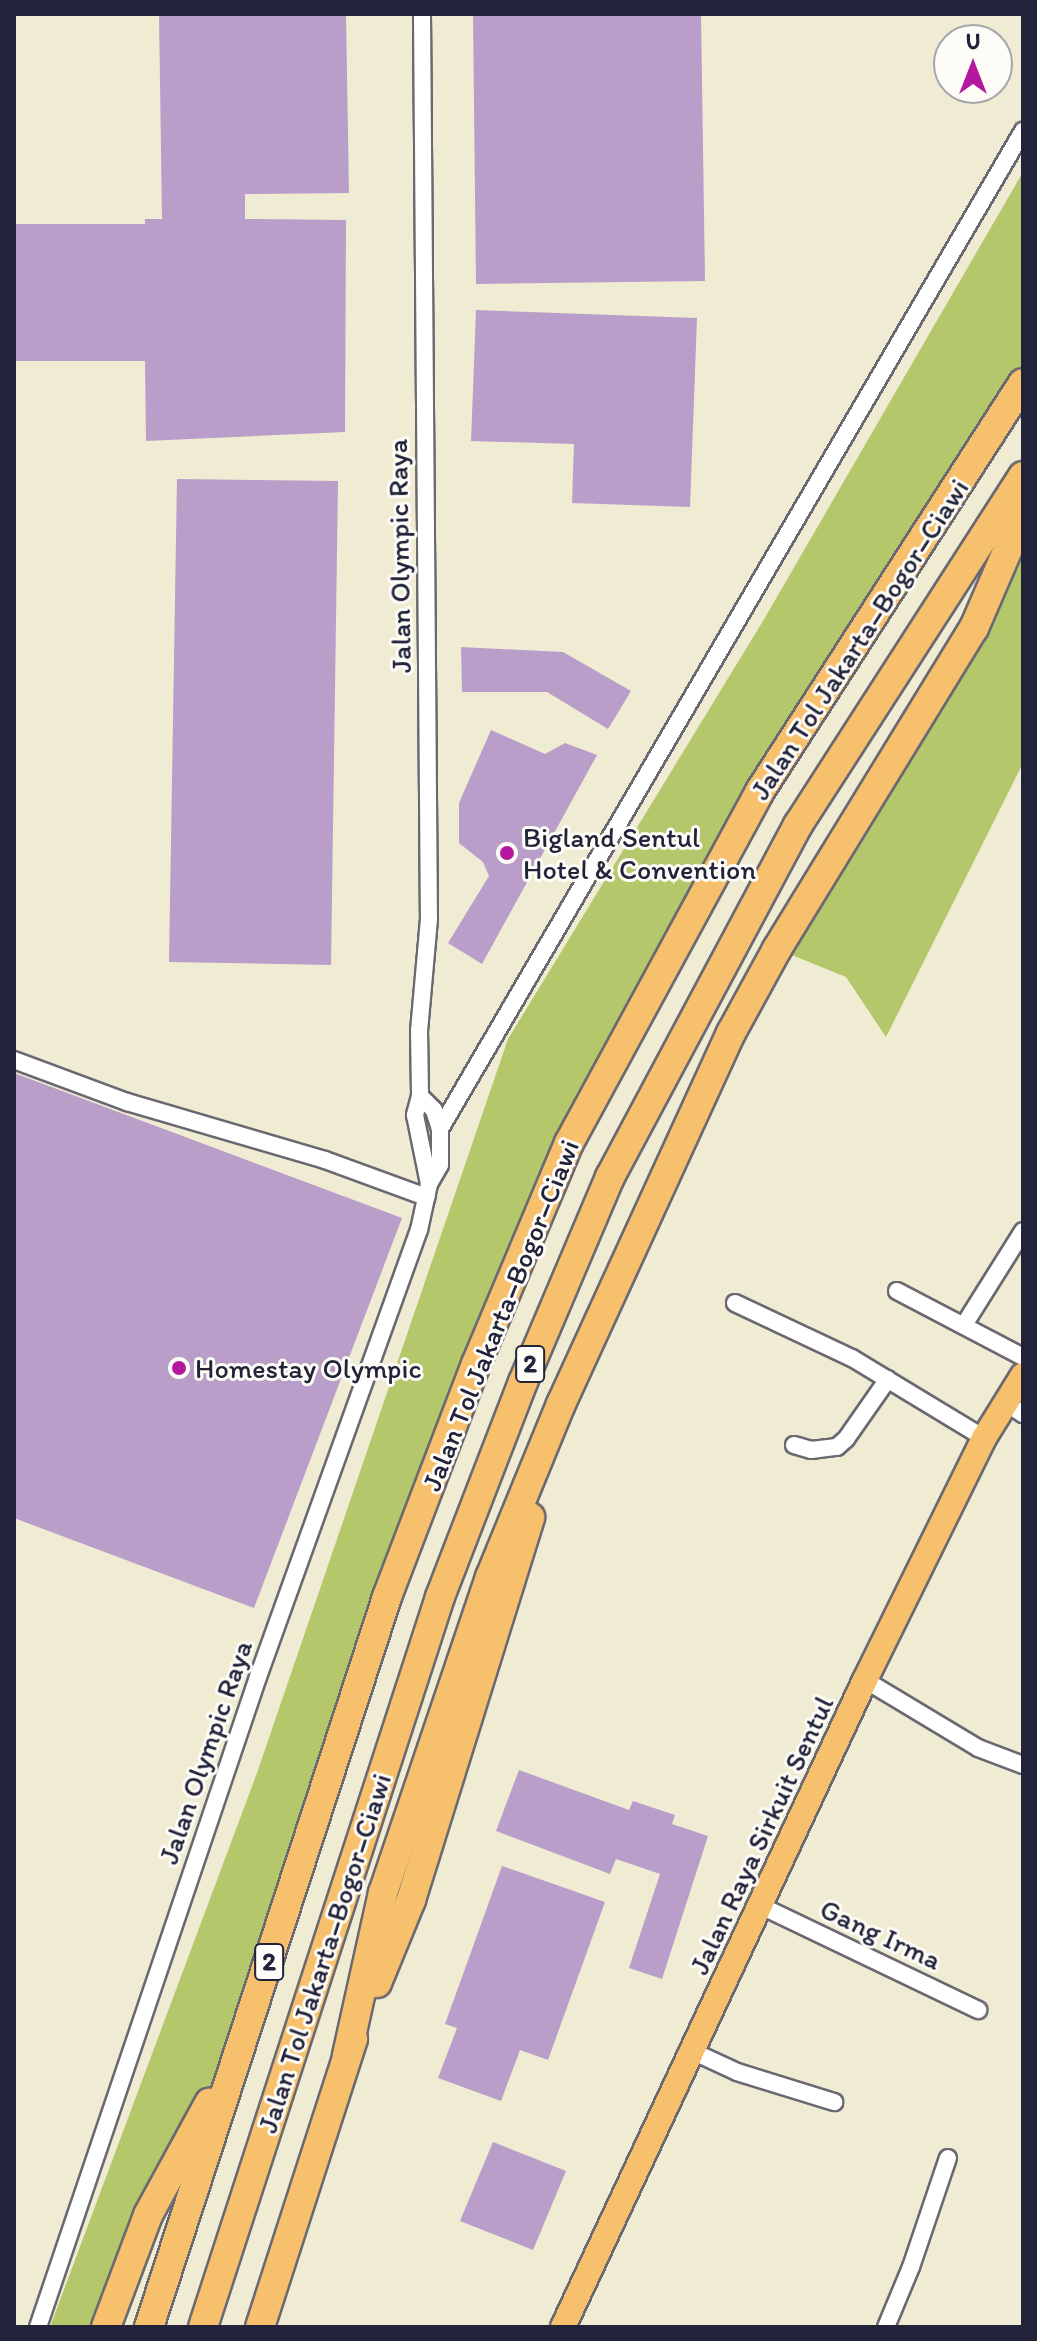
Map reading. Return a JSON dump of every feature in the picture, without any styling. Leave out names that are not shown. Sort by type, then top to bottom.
[{"type":"highway","name":"Jalan Tol Jakarta–Bogor–Ciawi","points":[[149,2327],[387,1597],[476,1364],[569,1143],[760,791],[1023,383]]},
{"type":"highway","name":"Jalan Tol Jakarta–Bogor–Ciawi","points":[[203,2327],[440,1597],[523,1382],[610,1177],[798,825],[1023,476]]},
{"type":"highway","points":[[260,2327],[347,2055],[411,1900],[513,1583],[561,1404],[731,1033],[777,949],[974,628],[1023,514]]},
{"type":"highway","points":[[106,2327],[148,2215],[243,2041]]},
{"type":"main road","name":"Jalan Raya Sirkuit Sentul","points":[[567,2326],[865,1680],[984,1438],[1014,1408],[1023,1375]]},
{"type":"street","name":"Jalan Olympic Raya","points":[[422,14],[429,919],[419,1030],[420,1096],[415,1115],[428,1190]]},
{"type":"street","points":[[440,1129],[1023,131]]},
{"type":"street","points":[[14,1060],[127,1102],[428,1190]]},
{"type":"street","points":[[420,1096],[434,1110],[440,1129]]},
{"type":"street","name":"Jalan Olympic Raya","points":[[38,2327],[253,1691],[419,1230],[428,1190],[440,1165],[440,1129]]},
{"type":"street","points":[[964,1325],[1023,1231]]},
{"type":"street","points":[[897,1291],[1023,1357]]},
{"type":"street","points":[[735,1303],[828,1345],[984,1438]]},
{"type":"street","points":[[794,1445],[811,1450],[837,1447],[888,1379]]},
{"type":"street","points":[[865,1680],[978,1748],[1023,1765]]},
{"type":"street","name":"Gang Irma","points":[[761,1906],[978,2010]]},
{"type":"street","points":[[694,2052],[737,2072],[834,2102]]},
{"type":"street","points":[[886,2327],[911,2267],[948,2158]]},
{"type":"green space","points":[[1023,172],[1023,383],[675,944],[476,1364],[243,2041],[106,2327],[50,2327],[257,1773],[508,1039],[763,621]]},
{"type":"green space","points":[[1023,514],[1023,763],[886,1037],[846,977],[777,949]]},
{"type":"building","points":[[159,14],[346,14],[349,193],[245,194],[245,219],[346,220],[345,432],[146,441],[145,361],[14,361],[14,224],[145,224],[145,219],[162,219]]},
{"type":"building","points":[[473,14],[701,14],[705,281],[476,284]]},
{"type":"building","points":[[476,310],[697,318],[690,507],[572,503],[574,444],[471,441]]},
{"type":"building","points":[[177,479],[338,481],[331,965],[169,962]]},
{"type":"building","points":[[461,647],[563,652],[631,691],[608,729],[547,692],[462,692]]},
{"type":"building","name":"Bigland Sentul Hotel & Convention","points":[[491,730],[545,754],[565,743],[597,755],[482,964],[448,943],[489,876],[483,862],[459,843],[459,803]]},
{"type":"building","name":"Homestay Olympic","points":[[14,1073],[402,1218],[254,1608],[14,1518]]},
{"type":"building","points":[[519,1770],[629,1810],[633,1801],[675,1815],[672,1824],[708,1836],[662,1979],[629,1968],[660,1874],[616,1859],[610,1874],[496,1831]]},
{"type":"building","points":[[502,1866],[605,1902],[548,2060],[520,2050],[501,2101],[438,2078],[457,2028],[445,2024]]},
{"type":"building","points":[[493,2142],[566,2171],[533,2250],[460,2221]]},
{"type":"place","name":"Bigland Sentul Hotel & Convention","points":[[507,853]]},
{"type":"place","name":"Homestay Olympic","points":[[179,1368]]}]
